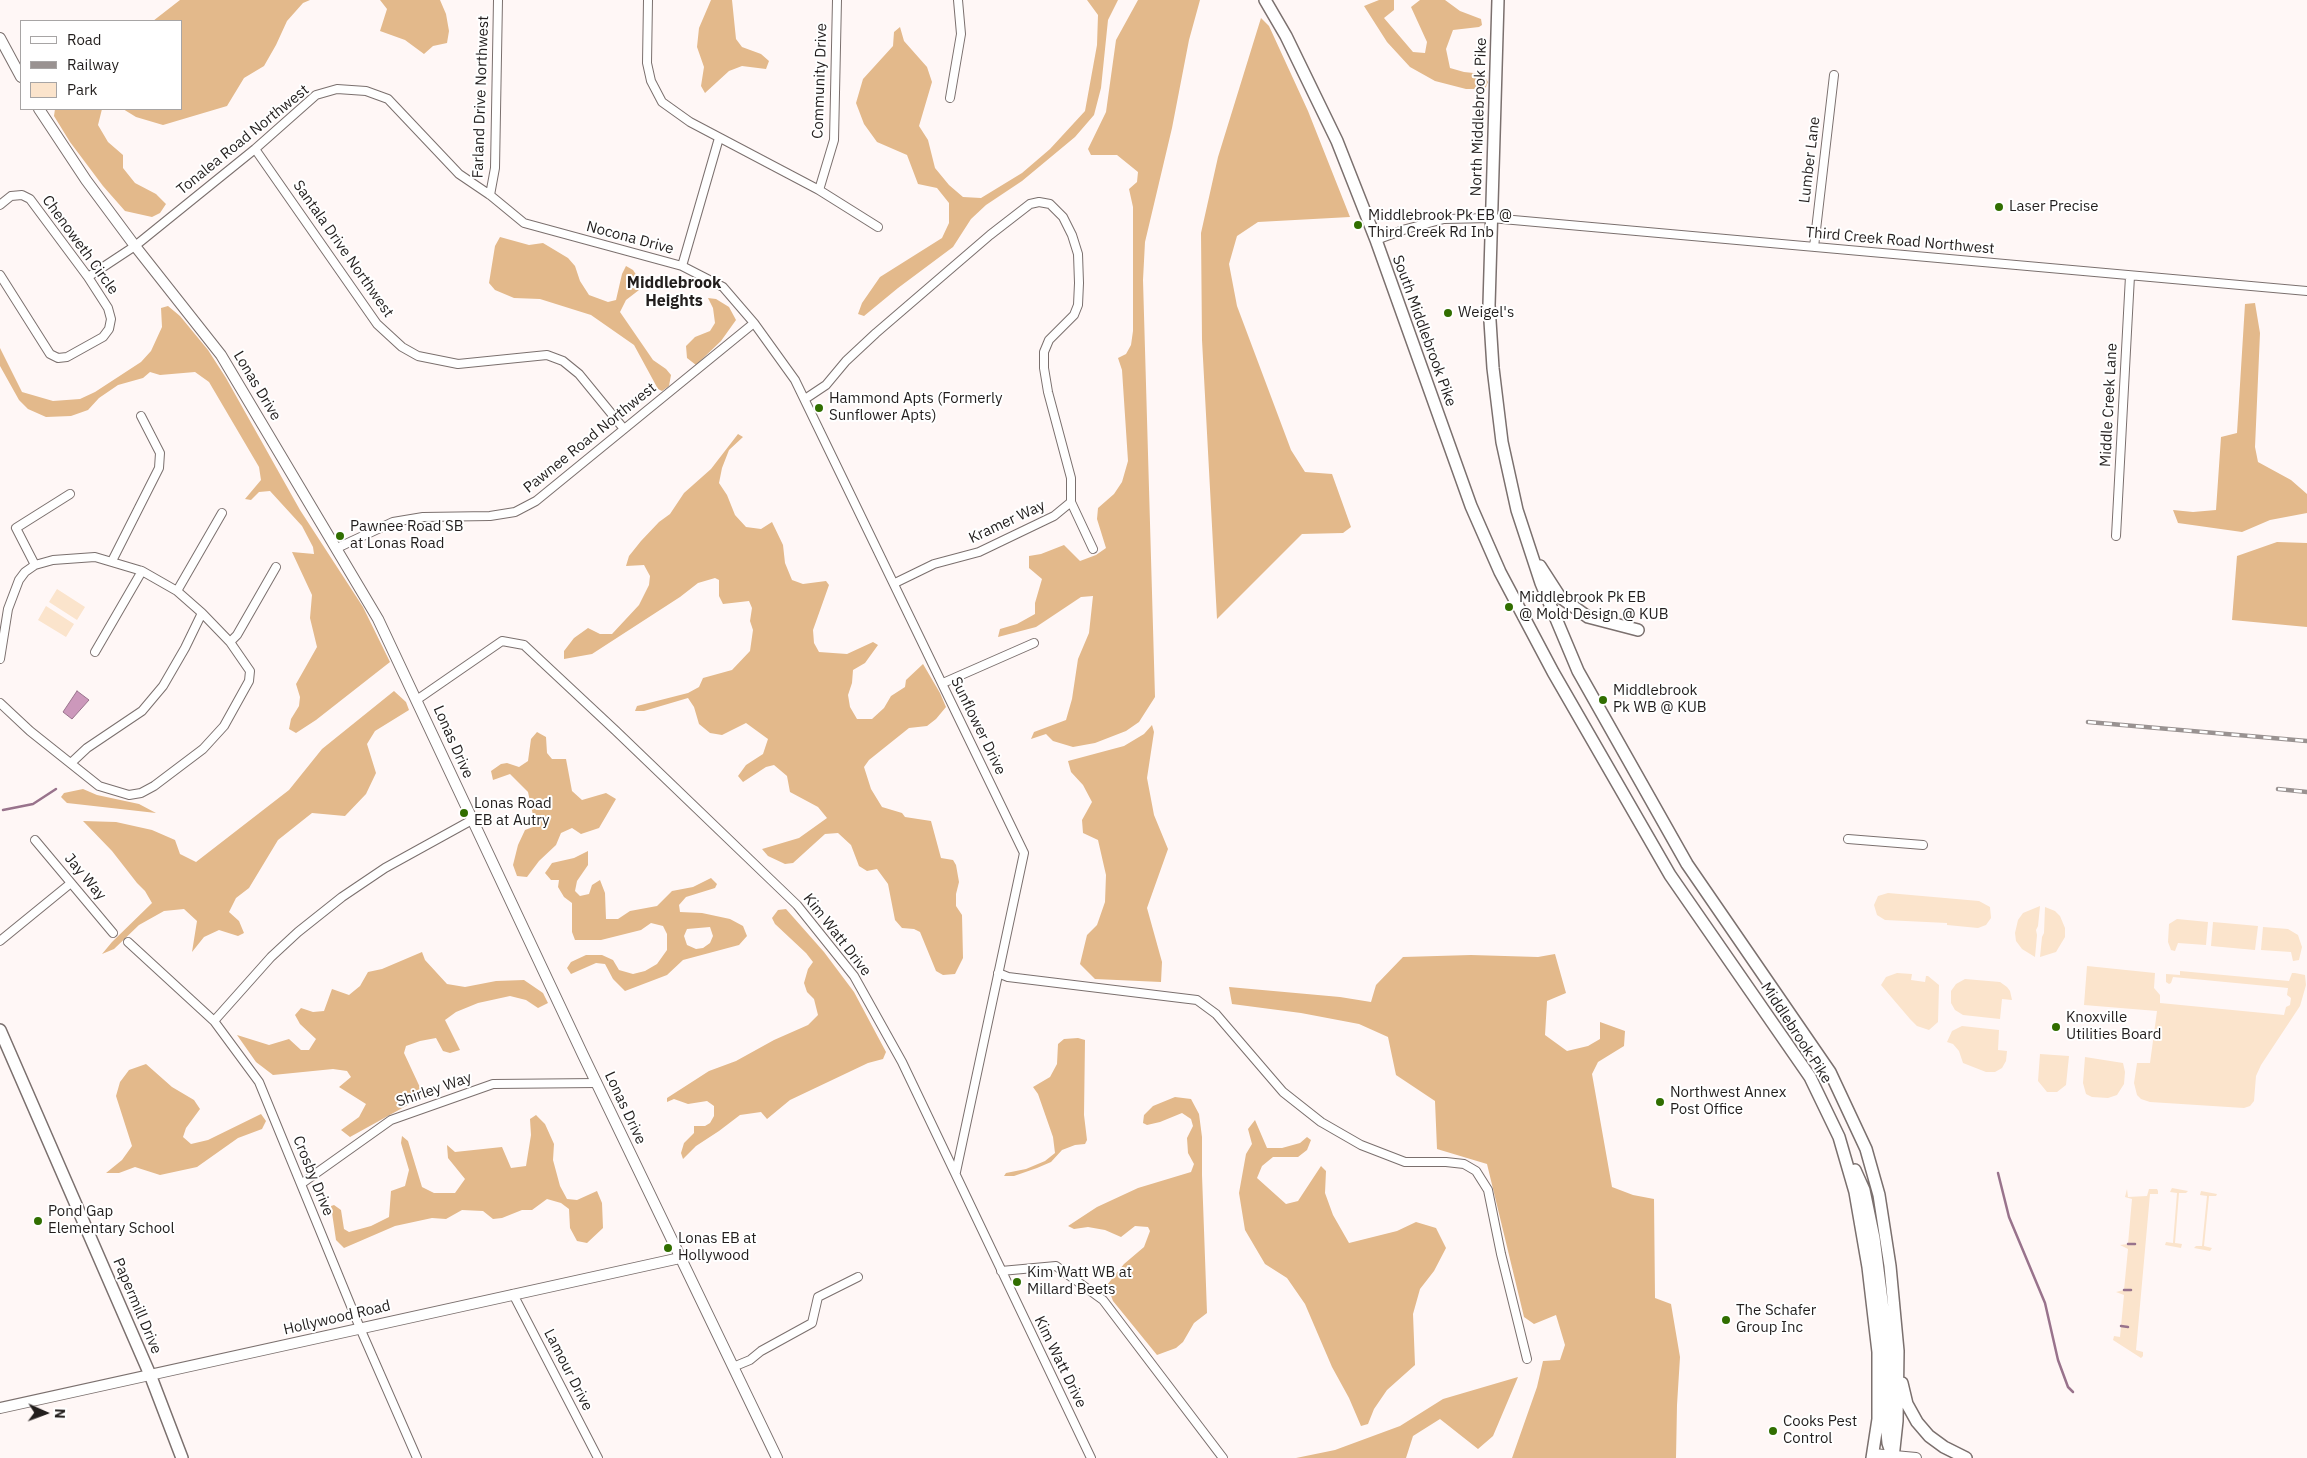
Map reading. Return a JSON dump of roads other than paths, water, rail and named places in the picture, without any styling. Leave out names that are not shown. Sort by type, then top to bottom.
[{"type":"main road","name":"South Middlebrook Pike","points":[[1266,0],[1286,36],[1337,141],[1376,240],[1472,508],[1500,572],[1553,672]]},
{"type":"main road","name":"North Middlebrook Pike","points":[[1498,0],[1489,305],[1493,368],[1502,442],[1517,510],[1541,583],[1578,671]]},
{"type":"main road","points":[[1529,546],[1551,586],[1567,603],[1588,617],[1638,630]]},
{"type":"main road","name":"Middlebrook Pike","points":[[1578,671],[1687,864],[1802,1028],[1830,1072],[1866,1149],[1879,1195],[1890,1266],[1898,1359],[1898,1421],[1893,1457]]},
{"type":"main road","name":"Middlebrook Pike","points":[[1553,672],[1670,875],[1813,1081],[1839,1137],[1855,1192],[1868,1266],[1878,1352],[1878,1419],[1873,1456]]},
{"type":"main road","name":"Papermill Drive","points":[[0,1030],[151,1377],[182,1458]]},
{"type":"main road","points":[[1839,1137],[1864,1190],[1874,1238],[1888,1348],[1888,1443],[1893,1457]]},
{"type":"main road","points":[[1898,1359],[1907,1404],[1917,1422],[1929,1436],[1944,1447],[1966,1458]]},
{"type":"street","name":"Farland Drive Northwest","points":[[490,196],[495,168],[498,0]]},
{"type":"street","points":[[648,0],[646,63],[656,92],[662,102],[690,122],[818,190],[878,227]]},
{"type":"street","name":"Community Drive","points":[[818,190],[834,140],[837,0]]},
{"type":"street","points":[[950,98],[961,34],[958,0]]},
{"type":"street","points":[[0,38],[20,75]]},
{"type":"street","name":"Lumber Lane","points":[[1814,247],[1834,75]]},
{"type":"street","name":"Tonalea Road Northwest","points":[[88,277],[135,246],[255,149],[316,96],[336,89],[366,91],[388,98],[459,174],[490,196]]},
{"type":"street","name":"Lonas Drive","points":[[40,110],[86,180],[135,246],[221,355],[378,619],[418,699],[472,820],[777,1458]]},
{"type":"street","points":[[682,266],[719,138]]},
{"type":"street","name":"Santala Drive Northwest","points":[[255,149],[377,324],[402,347],[418,356],[458,364],[547,354],[563,361],[580,374],[624,429]]},
{"type":"street","name":"Chenoweth Circle","points":[[0,205],[11,196],[22,195],[30,199],[88,277],[108,308],[111,319],[109,329],[103,337],[67,357],[58,358],[50,354],[0,275]]},
{"type":"street","name":"Nocona Drive","points":[[490,196],[524,223],[682,266],[723,287],[754,323]]},
{"type":"street","points":[[804,399],[826,385],[846,360],[990,235],[1030,204],[1039,202],[1050,204],[1064,217],[1078,254],[1078,305],[1074,315],[1049,340],[1044,352],[1044,368],[1048,392],[1070,478],[1071,502],[1093,549]]},
{"type":"street","name":"Third Creek Road Northwest","points":[[1376,240],[1444,218],[1491,218],[2307,291]]},
{"type":"street","name":"Middle Creek Lane","points":[[2116,536],[2130,276]]},
{"type":"street","name":"Pawnee Road Northwest","points":[[337,548],[393,522],[422,517],[490,516],[515,512],[536,501],[754,323]]},
{"type":"street","name":"Sunflower Drive","points":[[754,323],[795,380],[895,583],[1024,853],[956,1172]]},
{"type":"street","points":[[112,561],[159,468],[160,453],[141,416]]},
{"type":"street","points":[[35,565],[16,528],[70,494]]},
{"type":"street","name":"Kramer Way","points":[[895,583],[934,564],[987,548],[1054,516],[1071,502]]},
{"type":"street","points":[[177,591],[222,513]]},
{"type":"street","points":[[0,659],[8,609],[19,580],[35,565],[72,558],[95,557],[142,571],[177,591],[230,642],[246,662],[250,671],[249,681],[224,726],[203,749],[154,786],[141,793],[129,795],[99,786],[30,731],[0,703]]},
{"type":"street","points":[[230,642],[237,635],[276,567]]},
{"type":"street","points":[[95,652],[142,571]]},
{"type":"street","points":[[0,607],[8,609]]},
{"type":"street","points":[[71,763],[87,748],[142,710],[162,686],[185,648],[202,613]]},
{"type":"street","name":"Kim Watt Drive","points":[[418,699],[502,640],[524,645],[616,730],[797,905],[854,976],[902,1062],[1091,1458]]},
{"type":"street","points":[[943,683],[1034,643]]},
{"type":"street","points":[[214,1021],[271,957],[298,932],[342,897],[385,868],[472,820]]},
{"type":"street","points":[[1848,839],[1923,845]]},
{"type":"street","name":"Jay Way","points":[[35,840],[113,933]]},
{"type":"street","points":[[0,941],[71,883]]},
{"type":"street","name":"Crosby Drive","points":[[128,942],[214,1021],[259,1082],[360,1328],[417,1458]]},
{"type":"street","points":[[998,973],[1008,978],[1197,1000],[1216,1014],[1283,1092],[1321,1122],[1361,1145],[1405,1162],[1464,1164],[1476,1171],[1488,1190],[1501,1254],[1527,1359]]},
{"type":"street","name":"Shirley Way","points":[[301,1184],[391,1120],[493,1084],[597,1083]]},
{"type":"street","name":"Hollywood Road","points":[[0,1408],[151,1377],[360,1328],[680,1258]]},
{"type":"street","points":[[1001,1271],[1056,1266],[1103,1300],[1222,1458]]},
{"type":"street","points":[[733,1366],[750,1360],[762,1351],[812,1323],[818,1297],[858,1277]]},
{"type":"street","name":"Lamour Drive","points":[[513,1294],[598,1458]]},
{"type":"street","points":[[1873,1456],[1916,1458]]},
{"type":"waterway","points":[[3,810],[33,804],[56,789]]},
{"type":"waterway","points":[[1998,1173],[2009,1217],[2045,1303],[2058,1360],[2068,1387],[2073,1392]]},
{"type":"waterway","points":[[2128,1244],[2135,1244]]},
{"type":"waterway","points":[[2124,1290],[2131,1290]]},
{"type":"waterway","points":[[2121,1326],[2128,1327]]},
{"type":"railway","points":[[2088,722],[2307,741]]},
{"type":"railway","points":[[2278,789],[2307,792]]},
{"type":"place","name":"Laser Precise","points":[[1999,207]]},
{"type":"place","name":"Middlebrook Pk EB @ Third Creek Rd Inb","points":[[1358,225]]},
{"type":"place","name":"Weigel's","points":[[1448,313]]},
{"type":"place","name":"Hammond Apts (Formerly Sunflower Apts)","points":[[819,408]]},
{"type":"place","name":"Pawnee Road SB at Lonas Road","points":[[340,536]]},
{"type":"place","name":"Middlebrook Pk EB @ Mold Design @ KUB","points":[[1509,607]]},
{"type":"place","name":"Middlebrook Pk WB @ KUB","points":[[1603,700]]},
{"type":"place","name":"Lonas Road EB at Autry","points":[[464,813]]},
{"type":"place","name":"Knoxville Utilities Board","points":[[2056,1027]]},
{"type":"place","name":"Northwest Annex Post Office","points":[[1660,1102]]},
{"type":"place","name":"Pond Gap Elementary School","points":[[38,1221]]},
{"type":"place","name":"Lonas EB at Hollywood","points":[[668,1248]]},
{"type":"place","name":"Kim Watt WB at Millard Beets","points":[[1017,1282]]},
{"type":"place","name":"The Schafer Group Inc","points":[[1726,1320]]},
{"type":"place","name":"Cooks Pest Control","points":[[1773,1431]]},
{"type":"district","name":"Middlebrook Heights","points":[[674,292]]}]
